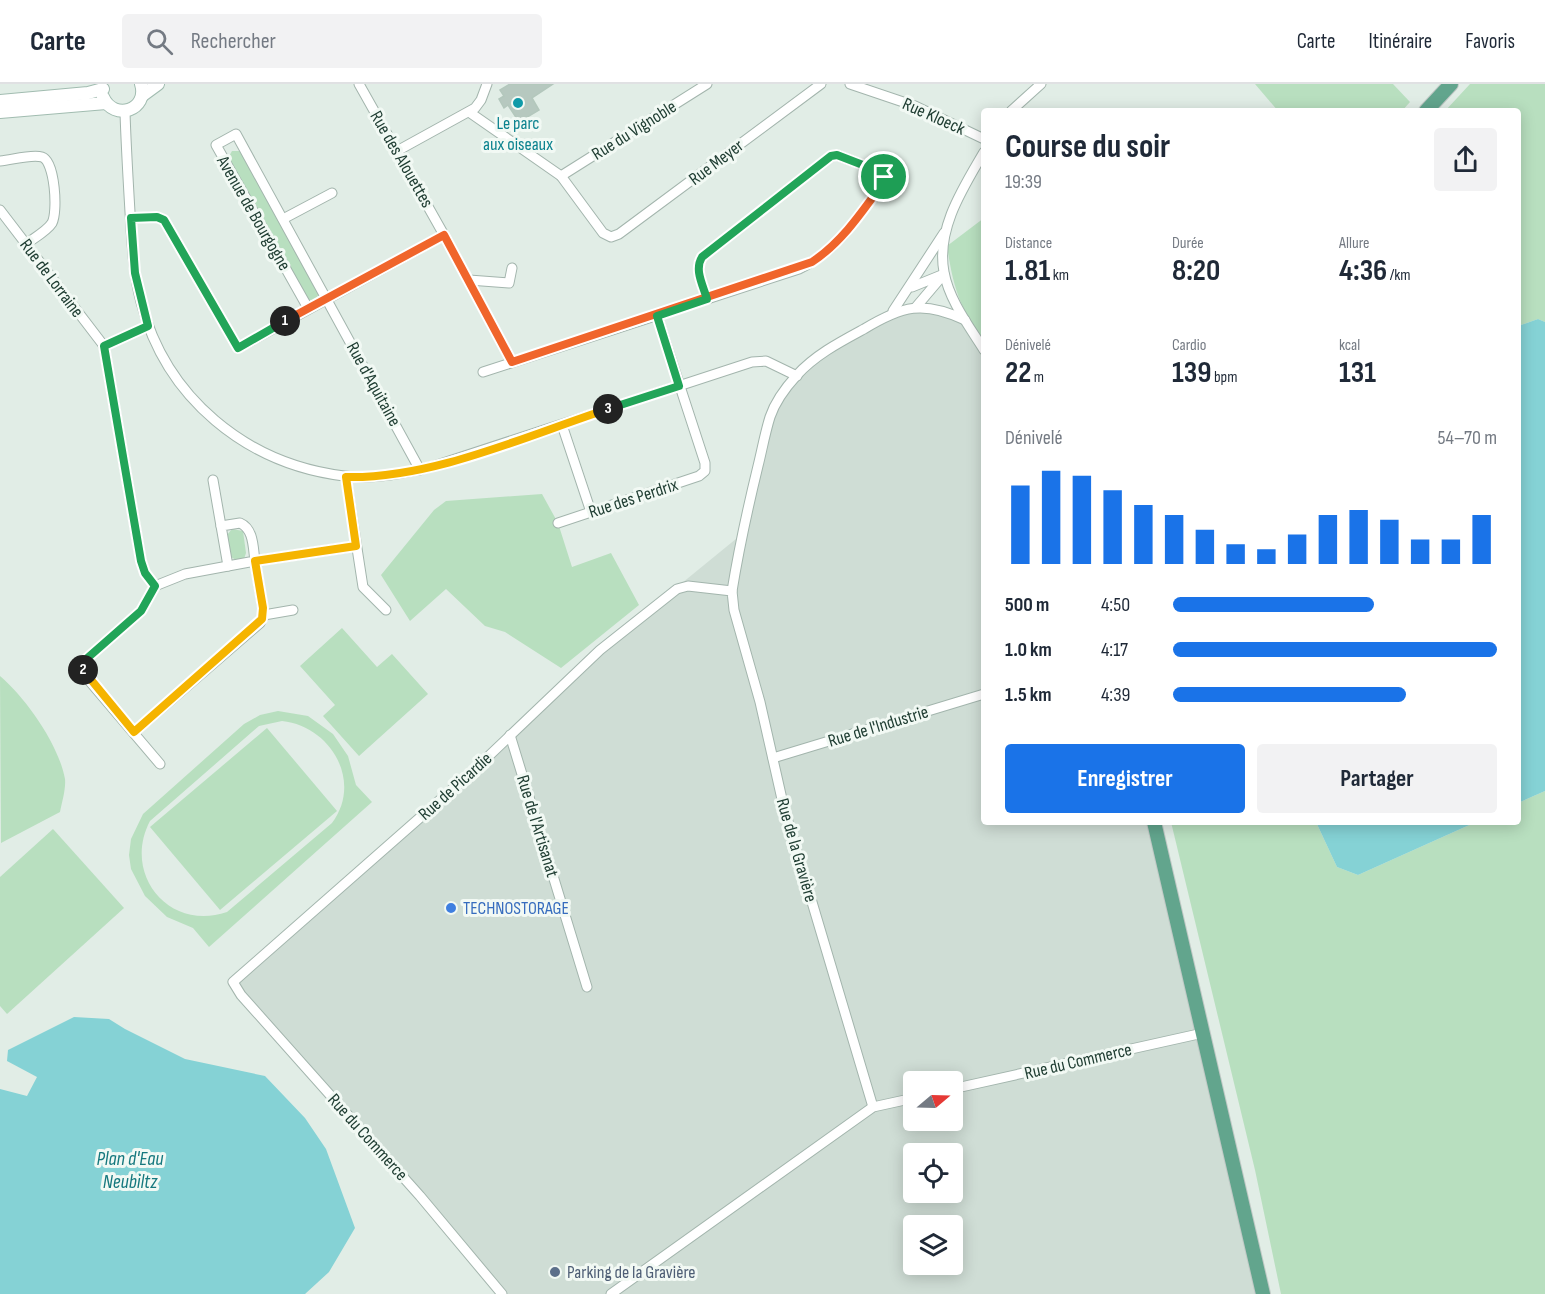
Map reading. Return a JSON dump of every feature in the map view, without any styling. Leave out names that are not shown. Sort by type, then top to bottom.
[{"type":"main road","points":[[0,101],[88,93],[104,87],[106,103],[114,110],[125,112],[137,106],[142,89],[158,84]]},
{"type":"main road","points":[[1429,108],[1451,84]]},
{"type":"main road","points":[[0,112],[106,103]]},
{"type":"main road","points":[[1155,825],[1263,1294]]},
{"type":"street","name":"Rue des Alouettes","points":[[359,84],[469,280],[512,362]]},
{"type":"street","points":[[397,151],[469,112],[479,104],[487,84]]},
{"type":"street","name":"Rue du Vignoble","points":[[561,176],[707,84]]},
{"type":"street","name":"Rue Meyer","points":[[561,176],[603,233],[611,237],[620,234],[820,84]]},
{"type":"street","name":"Rue Kloeck","points":[[850,84],[915,106],[981,137]]},
{"type":"street","points":[[1014,108],[1041,84]]},
{"type":"street","points":[[125,112],[135,273],[148,326],[165,362],[190,398],[213,420],[260,451],[289,464],[346,477],[399,474],[420,470],[757,361],[774,364],[796,376],[825,352],[893,311],[945,232],[965,185],[981,157]]},
{"type":"street","points":[[469,112],[561,176]]},
{"type":"street","name":"Avenue de Bourgogne","points":[[309,308],[216,145],[236,134],[326,299]]},
{"type":"street","points":[[483,372],[657,316],[799,269],[825,254],[849,228],[883,183],[884,177],[881,172],[837,155],[831,156],[702,257],[698,266],[707,299]]},
{"type":"street","points":[[0,161],[40,156],[48,160],[51,168],[55,213],[51,225],[26,244]]},
{"type":"street","points":[[284,219],[332,193]]},
{"type":"street","name":"Rue de Lorraine","points":[[0,210],[104,346],[141,561],[145,573],[155,586]]},
{"type":"street","points":[[131,218],[157,217],[164,220],[238,348],[444,235]]},
{"type":"street","points":[[945,232],[942,253],[944,274],[965,320],[981,345]]},
{"type":"street","points":[[469,280],[509,283],[512,268]]},
{"type":"street","points":[[909,289],[944,274]]},
{"type":"street","points":[[916,308],[944,274]]},
{"type":"street","name":"Rue d'Aquitaine","points":[[326,299],[420,470]]},
{"type":"street","points":[[893,311],[916,308],[946,310],[965,320]]},
{"type":"street","points":[[657,316],[679,386]]},
{"type":"street","points":[[104,346],[148,326]]},
{"type":"street","name":"Rue de la Gravière","points":[[796,376],[770,416],[742,534],[732,591],[734,610],[760,702],[784,808],[873,1107]]},
{"type":"street","name":"Rue des Perdrix","points":[[558,523],[699,476],[705,471],[705,464],[679,386]]},
{"type":"street","points":[[562,424],[591,512]]},
{"type":"street","points":[[346,477],[363,587],[386,610]]},
{"type":"street","points":[[213,480],[228,566]]},
{"type":"street","points":[[134,732],[256,627],[264,615],[248,528],[240,523],[221,526]]},
{"type":"street","points":[[159,764],[86,677],[82,664],[141,611],[155,586],[185,574],[356,546]]},
{"type":"street","name":"Rue de Picardie","points":[[233,982],[478,766],[600,650],[677,589],[688,586],[732,591]]},
{"type":"street","points":[[264,615],[293,610]]},
{"type":"street","name":"Rue de l'Industrie","points":[[773,758],[981,695]]},
{"type":"street","name":"Rue de l'Artisanat","points":[[510,735],[586,987]]},
{"type":"street","name":"Rue du Commerce","points":[[233,982],[241,995],[420,1196],[502,1294]]},
{"type":"street","name":"Rue du Commerce","points":[[963,1087],[1203,1034]]},
{"type":"street","points":[[611,1294],[873,1107],[903,1100]]},
{"type":"shaded area","points":[[930,310],[967,318],[981,337],[981,825],[1152,825],[1260,1294],[496,1294],[233,982],[473,771],[600,650],[742,534],[770,416],[797,376],[893,311]]},
{"type":"green space","points":[[1255,84],[1393,84],[1410,102],[1405,108],[1275,108]]},
{"type":"green space","points":[[1470,84],[1545,84],[1545,322],[1538,319],[1521,325],[1521,108],[1448,108]]},
{"type":"green space","points":[[232,151],[241,151],[319,293],[316,300],[308,300],[228,158]]},
{"type":"green space","points":[[981,220],[981,337],[958,296],[947,246]]},
{"type":"green space","points":[[542,494],[558,523],[572,567],[611,553],[639,605],[561,668],[505,632],[485,626],[446,589],[410,621],[381,575],[434,510],[446,501]]},
{"type":"green space","points":[[232,529],[243,531],[246,553],[244,559],[236,560],[231,557],[227,535]]},
{"type":"green space","points":[[342,628],[377,667],[392,654],[428,694],[359,756],[323,716],[335,705],[300,666]]},
{"type":"green space","points":[[0,676],[30,709],[49,737],[62,766],[65,779],[60,812],[1,843]]},
{"type":"green space","points":[[278,711],[308,716],[333,734],[348,756],[356,785],[372,802],[209,947],[193,928],[167,917],[145,896],[131,869],[129,855],[131,839],[143,814],[244,724],[260,715]],"holes":[[[282,721],[299,725],[315,733],[328,745],[337,758],[343,774],[344,790],[341,807],[332,823],[227,912],[206,916],[187,914],[170,906],[156,894],[147,878],[142,860],[143,841],[150,821],[259,726]]]},
{"type":"green space","points":[[267,728],[337,811],[220,910],[150,827]]},
{"type":"green space","points":[[1545,791],[1545,1294],[1281,1294],[1255,1170],[1172,825],[1317,825],[1337,867],[1358,875],[1469,825],[1521,825],[1521,802]]},
{"type":"green space","points":[[53,829],[124,908],[7,1014],[0,1006],[0,877]]},
{"type":"water","points":[[1538,319],[1545,322],[1545,791],[1521,802],[1521,325]]},
{"type":"water","points":[[1317,825],[1469,825],[1358,875],[1337,867]]},
{"type":"water","name":"Plan d'Eau Neubiltz","points":[[74,1017],[109,1019],[185,1059],[265,1076],[305,1118],[326,1149],[355,1228],[329,1272],[305,1294],[0,1294],[0,1089],[27,1096],[37,1077],[7,1061],[8,1050]]},
{"type":"building","name":"Le parc aux oiseaux","points":[[510,84],[553,84],[532,98],[539,110],[519,122],[508,105],[504,108],[499,99],[504,96],[500,90]]},
{"type":"place","name":"Le parc aux oiseaux","points":[[518,103]]},
{"type":"place","name":"TECHNOSTORAGE","points":[[451,908]]},
{"type":"place","name":"Parking de la Gravière","points":[[555,1272]]},
{"type":"route","points":[[884,177],[881,172],[837,155],[831,156],[702,257],[698,266],[707,299],[657,316],[679,386],[434,466],[399,474],[346,477],[356,546],[255,561],[264,615],[262,619],[256,627],[134,732],[84,673],[82,664],[84,661],[141,611],[149,601],[155,586],[145,573],[141,561],[104,346],[148,326],[135,273],[131,218],[157,217],[164,220],[238,348],[444,235],[512,362],[657,316],[799,269],[825,254],[849,228],[883,183],[884,177]]}]
